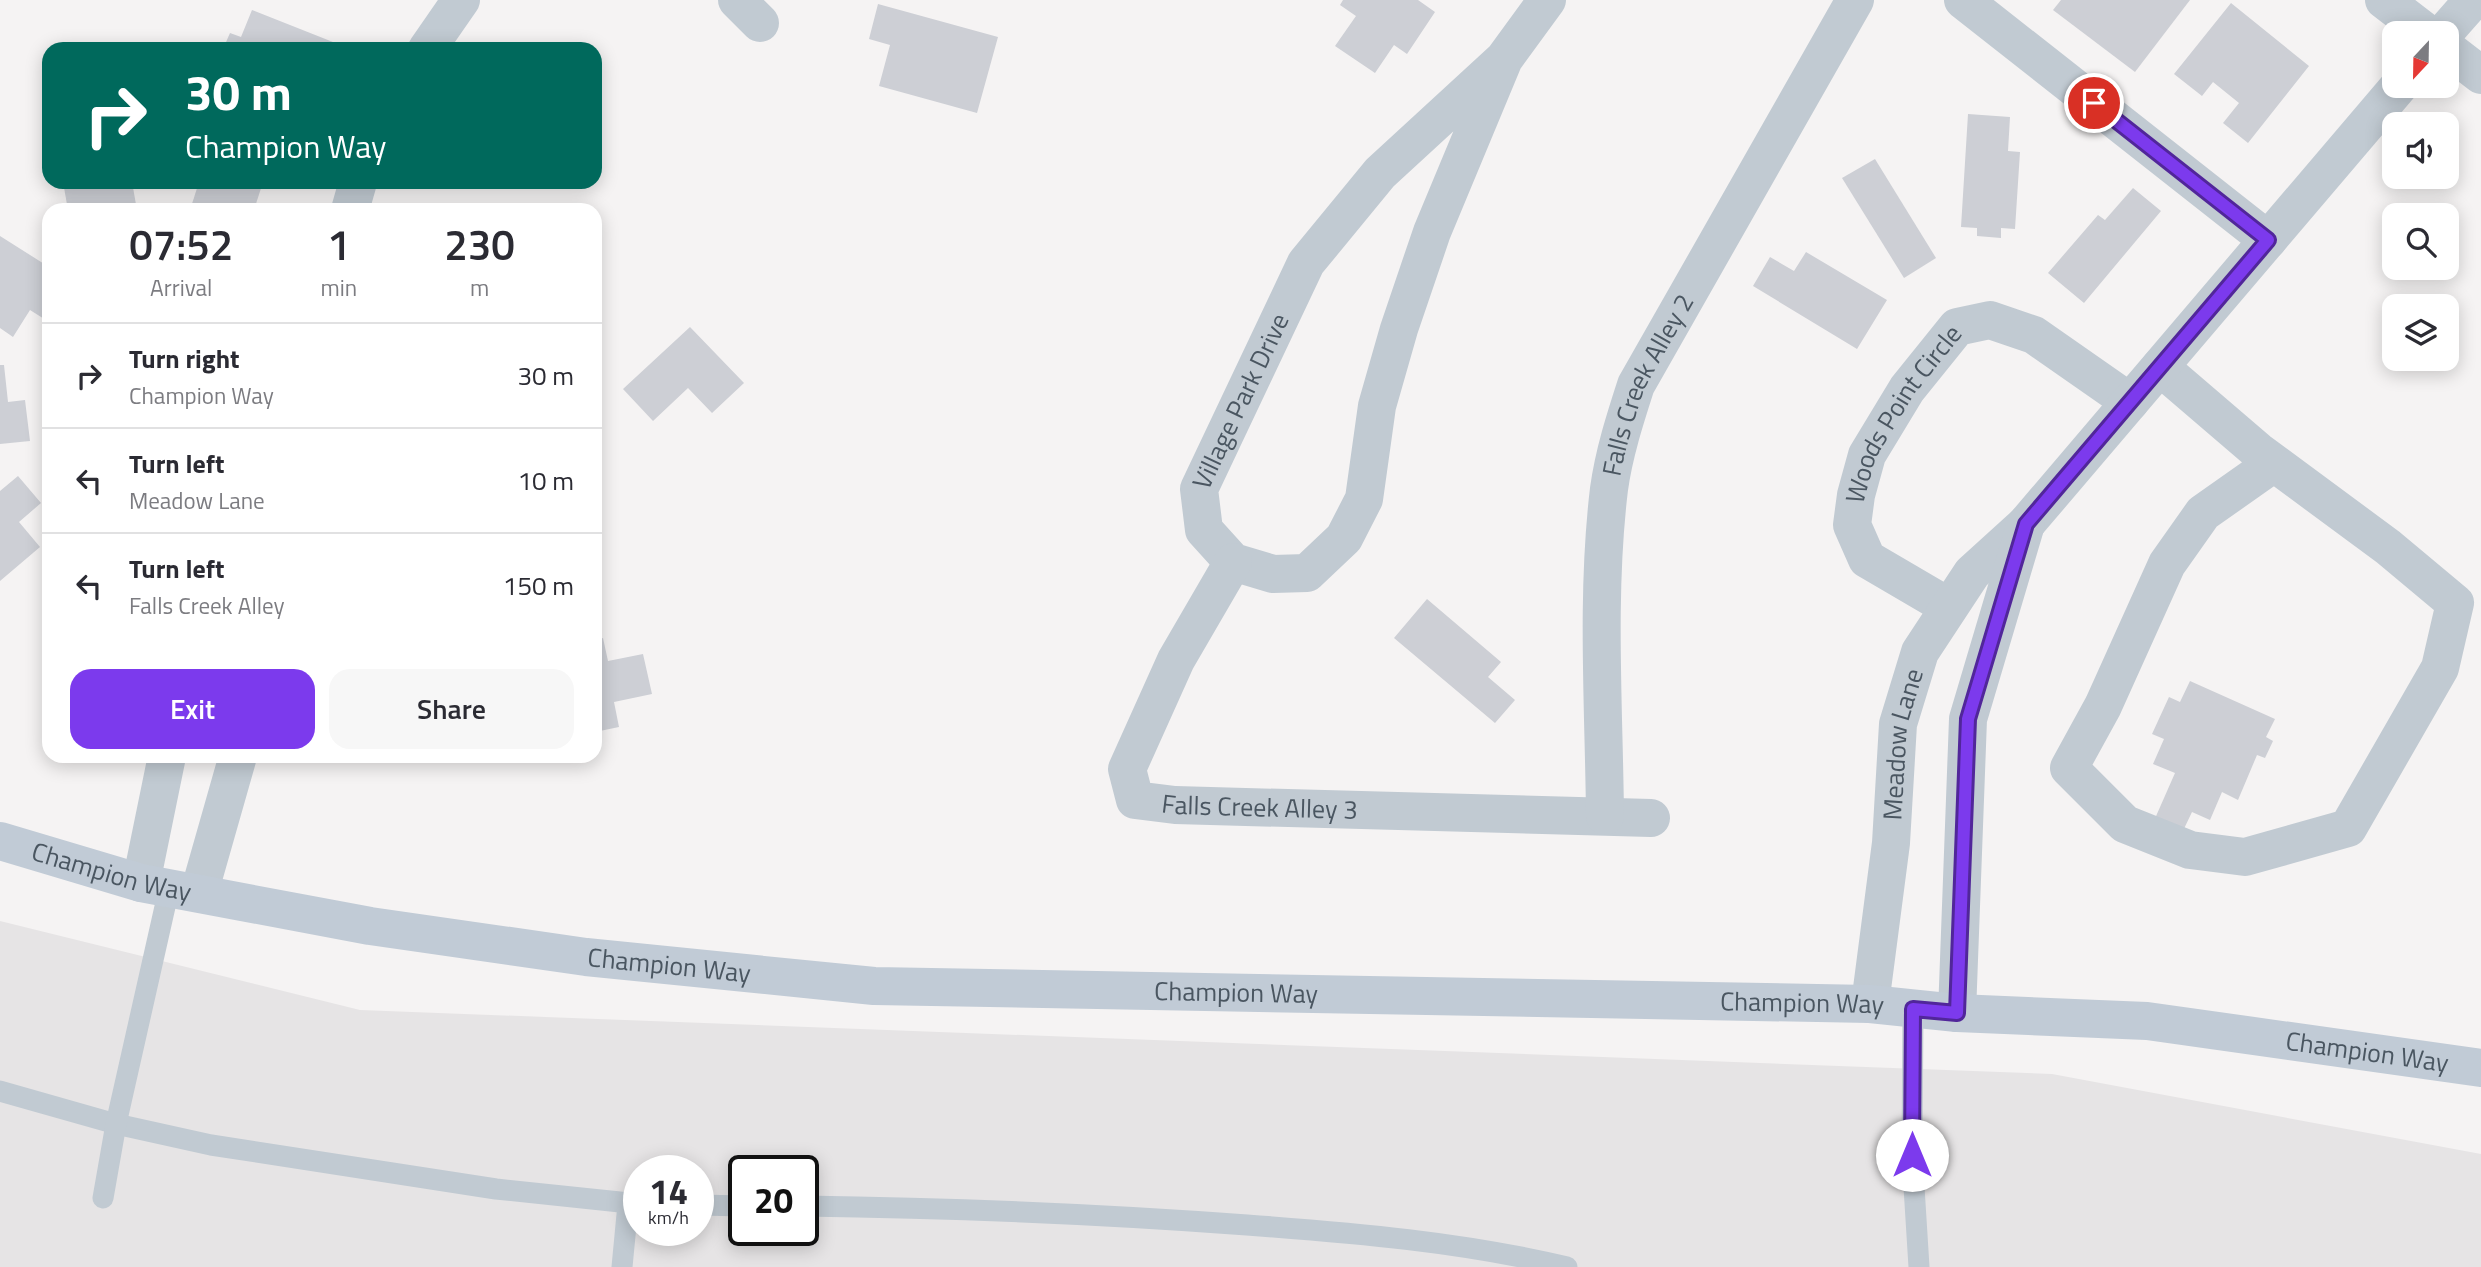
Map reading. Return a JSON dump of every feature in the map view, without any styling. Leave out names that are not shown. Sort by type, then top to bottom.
[{"type":"main road","name":"Champion Way","points":[[0,841],[170,888],[370,926],[586,957],[874,986],[1870,1004],[1957,1013],[2147,1021],[2481,1068]]},
{"type":"street","points":[[432,42],[461,0]]},
{"type":"street","name":"Village Park Drive","points":[[1504,59],[1432,232],[1399,329],[1377,406],[1364,499],[1344,538],[1307,573],[1273,575],[1233,562],[1204,530],[1199,489],[1306,263],[1380,173],[1504,59],[1547,0]]},
{"type":"street","name":"Falls Creek Alley 2","points":[[1605,816],[1602,567],[1609,488],[1618,444],[1636,385],[1855,0]]},
{"type":"street","points":[[1963,0],[2268,240]]},
{"type":"street","points":[[2384,0],[2411,21]]},
{"type":"street","points":[[2455,21],[2473,0]]},
{"type":"street","points":[[2459,58],[2481,75]]},
{"type":"street","name":"Meadow Lane","points":[[1870,1004],[1891,842],[1898,724],[1920,652],[1972,573],[2026,524],[2389,98]]},
{"type":"street","name":"Woods Point Circle","points":[[1949,607],[1867,559],[1852,525],[1856,495],[1867,455],[1907,389],[1957,327],[1990,320],[2034,335],[2130,402]]},
{"type":"street","points":[[2160,367],[2274,463],[2388,547],[2455,603],[2440,667],[2348,828],[2245,857],[2190,850],[2125,824],[2069,768],[2103,706],[2166,564],[2203,513],[2274,463]]},
{"type":"street","name":"Meadow Lane","points":[[1957,1013],[1968,719],[2026,524]]},
{"type":"street","name":"Falls Creek Alley 3","points":[[1233,562],[1176,660],[1127,769],[1135,800],[1175,805],[1651,818]]},
{"type":"street","points":[[167,763],[170,888]]},
{"type":"street","points":[[170,888],[234,763]]},
{"type":"lane","points":[[103,1198],[116,1124],[170,888]]},
{"type":"lane","points":[[1913,1009],[1912,1155],[1919,1267]]},
{"type":"lane","points":[[0,1091],[116,1124],[211,1145],[496,1189],[623,1203]]},
{"type":"lane","points":[[819,1207],[1144,1217],[1348,1233],[1485,1249],[1567,1267]]},
{"type":"lane","points":[[622,1267],[626,1246]]},
{"type":"shaded area","points":[[0,921],[360,1010],[2052,1074],[2481,1154],[2481,1267],[0,1267]]},
{"type":"building","points":[[1343,0],[1418,0],[1435,12],[1407,54],[1394,45],[1375,73],[1335,46],[1356,16],[1340,5]]},
{"type":"building","points":[[2061,0],[2190,0],[2135,72],[2053,10]]},
{"type":"building","points":[[2231,3],[2309,66],[2248,143],[2223,123],[2239,103],[2213,82],[2202,96],[2174,74]]},
{"type":"building","points":[[878,4],[998,37],[977,113],[879,86],[890,45],[869,39]]},
{"type":"building","points":[[252,10],[333,42],[226,42],[230,33],[241,37]]},
{"type":"building","points":[[1968,114],[2010,117],[2008,151],[2020,152],[2015,229],[2001,228],[2001,238],[1977,236],[1977,228],[1961,227]]},
{"type":"building","points":[[1875,159],[1936,258],[1904,278],[1842,178]]},
{"type":"building","points":[[2133,188],[2161,211],[2084,303],[2048,273],[2098,215],[2105,220]]},
{"type":"building","points":[[64,189],[133,189],[136,203],[67,203]]},
{"type":"building","points":[[197,189],[261,189],[256,203],[192,203]]},
{"type":"building","points":[[0,236],[42,263],[42,318],[30,310],[13,337],[0,328]]},
{"type":"building","points":[[1806,252],[1887,300],[1857,349],[1753,286],[1770,257],[1794,271]]},
{"type":"building","points":[[690,327],[744,383],[712,413],[688,388],[653,421],[623,389]]},
{"type":"building","points":[[0,365],[4,365],[8,402],[25,400],[30,441],[0,444]]},
{"type":"building","points":[[18,476],[41,503],[19,522],[40,547],[0,581],[0,491]]},
{"type":"building","points":[[1427,599],[1501,662],[1488,677],[1515,700],[1495,723],[1394,638]]},
{"type":"building","points":[[602,638],[608,661],[643,654],[652,694],[614,702],[619,727],[602,731]]},
{"type":"building","points":[[2190,681],[2275,719],[2266,737],[2273,741],[2265,758],[2257,755],[2238,800],[2222,792],[2210,820],[2192,812],[2181,835],[2153,823],[2175,773],[2153,764],[2164,739],[2152,734],[2169,697],[2180,702]]},
{"type":"route","points":[[1912,1155],[1913,1009],[1957,1013],[1968,719],[2026,524],[2268,240],[2094,103]]}]
